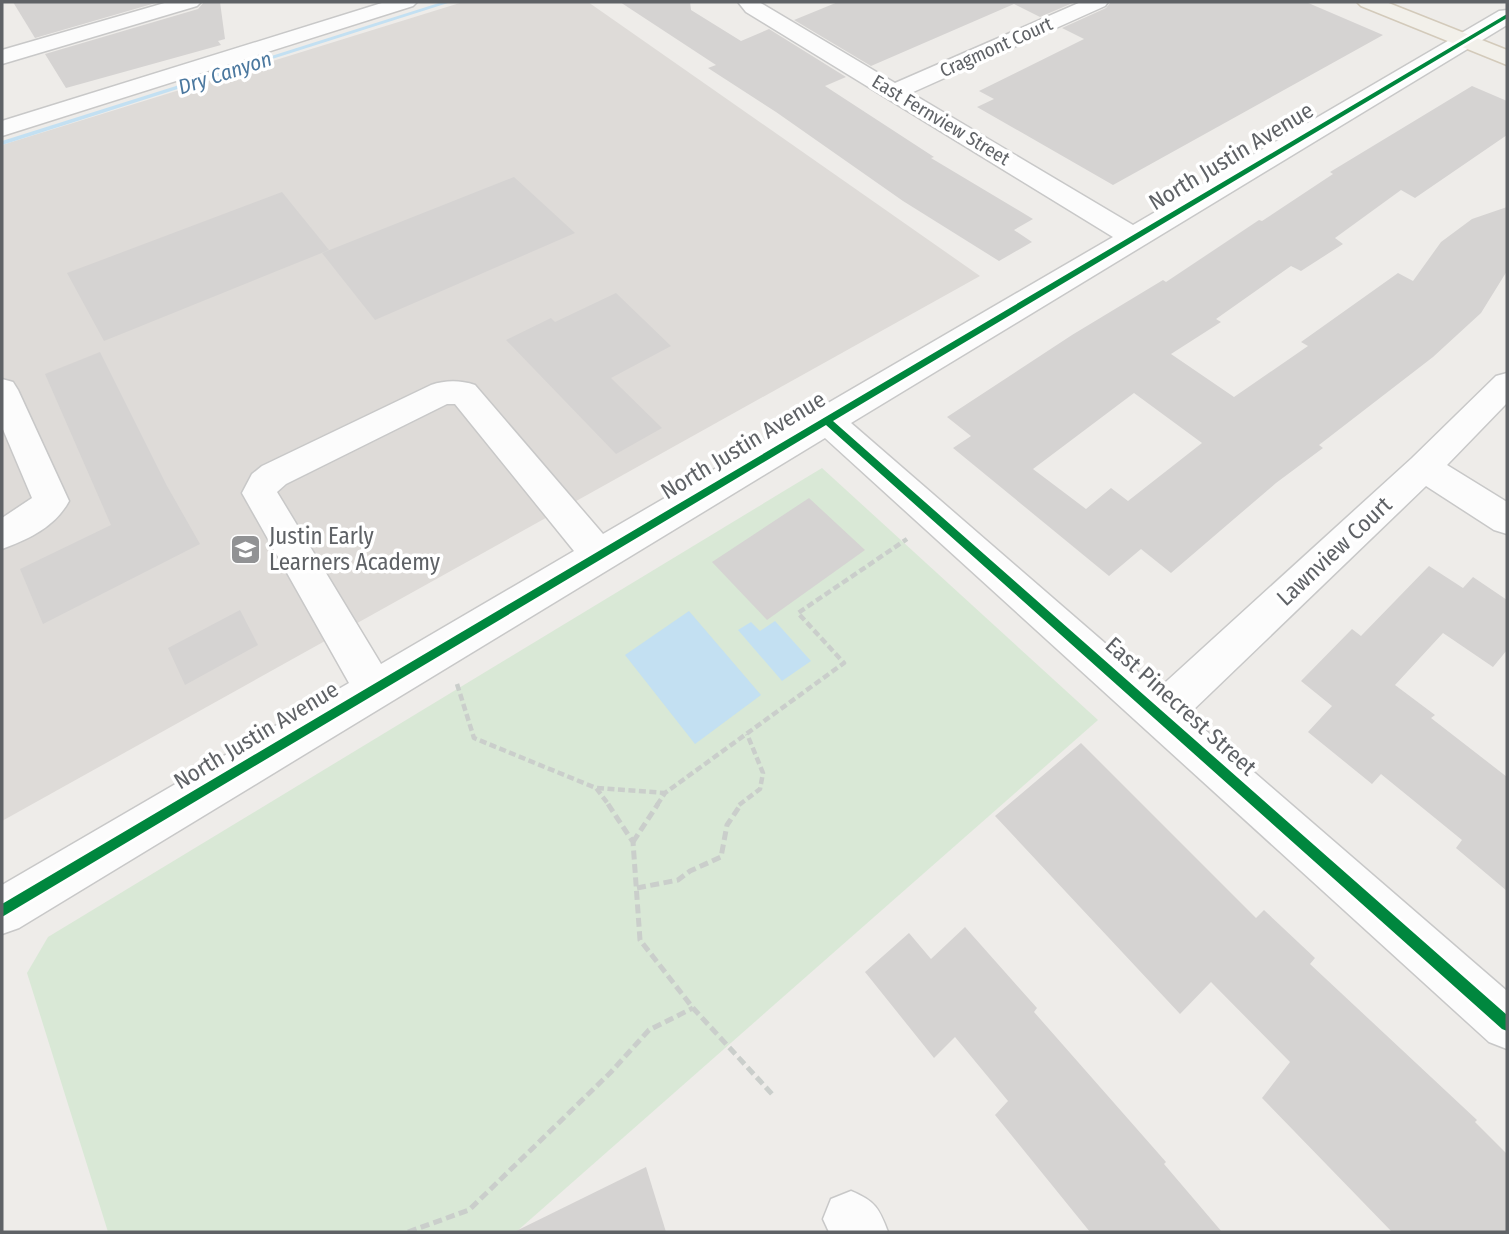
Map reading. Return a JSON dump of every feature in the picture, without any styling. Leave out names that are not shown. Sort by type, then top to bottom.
[{"type":"main road","points":[[1368,2],[1507,58]]},
{"type":"street","points":[[2,57],[190,2]]},
{"type":"street","points":[[2,129],[406,2]]},
{"type":"street","name":"East Fernview Street","points":[[748,2],[1133,238]]},
{"type":"street","name":"Cragmont Court","points":[[895,92],[1098,2]]},
{"type":"street","name":"North Justin Avenue","points":[[2,911],[1507,16]]},
{"type":"street","name":"Lawnview Court","points":[[1159,715],[1424,467],[1507,384]]},
{"type":"street","points":[[2,390],[51,501],[44,511],[2,534]]},
{"type":"street","points":[[374,689],[259,493],[264,483],[274,475],[442,393],[464,393],[599,555]]},
{"type":"street","name":"East Pinecrest Street","points":[[826,420],[1507,1024]]},
{"type":"street","points":[[1424,467],[1507,520]]},
{"type":"path","points":[[633,842],[665,793],[845,663],[798,612],[911,537]]},
{"type":"path","points":[[457,683],[474,738],[596,788],[665,793]]},
{"type":"path","points":[[637,888],[678,880],[690,871],[721,857],[724,831],[737,805],[760,789],[763,773],[747,734]]},
{"type":"path","points":[[596,788],[625,826],[633,842],[640,940],[693,1007],[772,1094]]},
{"type":"path","points":[[408,1232],[469,1210],[611,1072],[649,1030],[693,1007]]},
{"type":"shaded area","name":"Justin Early Learners Academy","points":[[463,2],[588,2],[980,276],[2,821],[2,145]]},
{"type":"green space","points":[[822,468],[1098,720],[516,1232],[108,1232],[27,973],[48,937]]},
{"type":"water","points":[[689,611],[761,695],[695,744],[625,655]]},
{"type":"water","points":[[775,621],[811,661],[782,681],[738,630],[751,622],[760,631]]},
{"type":"building","points":[[13,2],[159,2],[35,38]]},
{"type":"building","points":[[204,2],[220,2],[225,39],[218,41],[221,45],[66,88],[45,54],[198,9]]},
{"type":"building","points":[[620,2],[690,2],[691,10],[741,41],[769,29],[846,77],[825,86],[934,157],[931,158],[1033,219],[1014,230],[1032,242],[999,261],[903,201],[708,68],[716,65]]},
{"type":"building","points":[[838,2],[1075,2],[1040,17],[1014,4],[871,66],[794,20]]},
{"type":"building","points":[[1111,2],[1306,2],[1383,35],[1113,185],[977,107],[994,99],[979,91],[1084,39],[1062,28],[1106,8]]},
{"type":"building","points":[[1472,86],[1507,101],[1507,135],[1415,198],[1401,190],[1335,238],[1343,244],[1301,271],[1291,266],[1216,319],[1221,322],[1171,354],[1234,397],[1308,346],[1301,342],[1398,273],[1413,281],[1441,242],[1472,219],[1507,207],[1507,271],[1481,313],[1433,357],[1319,445],[1323,448],[1276,483],[1171,573],[1141,549],[1109,576],[953,448],[971,436],[947,417],[1072,335],[1163,280],[1166,282],[1259,220],[1262,221],[1333,174],[1330,172]],"holes":[[[1134,393],[1202,443],[1128,501],[1111,488],[1086,509],[1033,469]]]},
{"type":"building","points":[[514,177],[575,233],[375,320],[322,253]]},
{"type":"building","points":[[282,192],[329,250],[104,341],[67,273]]},
{"type":"building","points":[[616,293],[671,346],[611,378],[662,428],[616,454],[506,340],[551,318],[555,322]]},
{"type":"building","points":[[100,352],[167,486],[200,544],[43,624],[20,569],[111,525],[45,374]]},
{"type":"building","points":[[809,498],[865,550],[767,620],[712,562]]},
{"type":"building","points":[[1429,566],[1463,588],[1473,577],[1507,600],[1507,650],[1493,667],[1443,633],[1395,685],[1435,715],[1431,718],[1507,777],[1507,891],[1456,848],[1462,840],[1381,774],[1372,784],[1308,732],[1332,706],[1301,681],[1352,629],[1361,636]]},
{"type":"building","points":[[240,610],[258,645],[185,685],[168,648]]},
{"type":"building","points":[[1081,743],[1256,918],[1264,910],[1315,958],[1310,964],[1477,1120],[1475,1122],[1507,1154],[1507,1232],[1392,1232],[1262,1098],[1290,1062],[1211,982],[1180,1014],[995,816]]},
{"type":"building","points":[[965,927],[1037,1008],[1034,1012],[1166,1162],[1164,1164],[1222,1232],[1090,1232],[995,1115],[1008,1101],[955,1037],[934,1058],[865,972],[909,933],[931,959]]},
{"type":"building","points":[[646,1167],[666,1232],[514,1232]]},
{"type":"waterway","name":"Dry Canyon","points":[[2,143],[448,2]]},
{"type":"cycle path","points":[[2,911],[1507,16]]},
{"type":"cycle path","points":[[826,420],[1507,1024]]},
{"type":"place","name":"Justin Early Learners Academy","points":[[246,549]]}]
